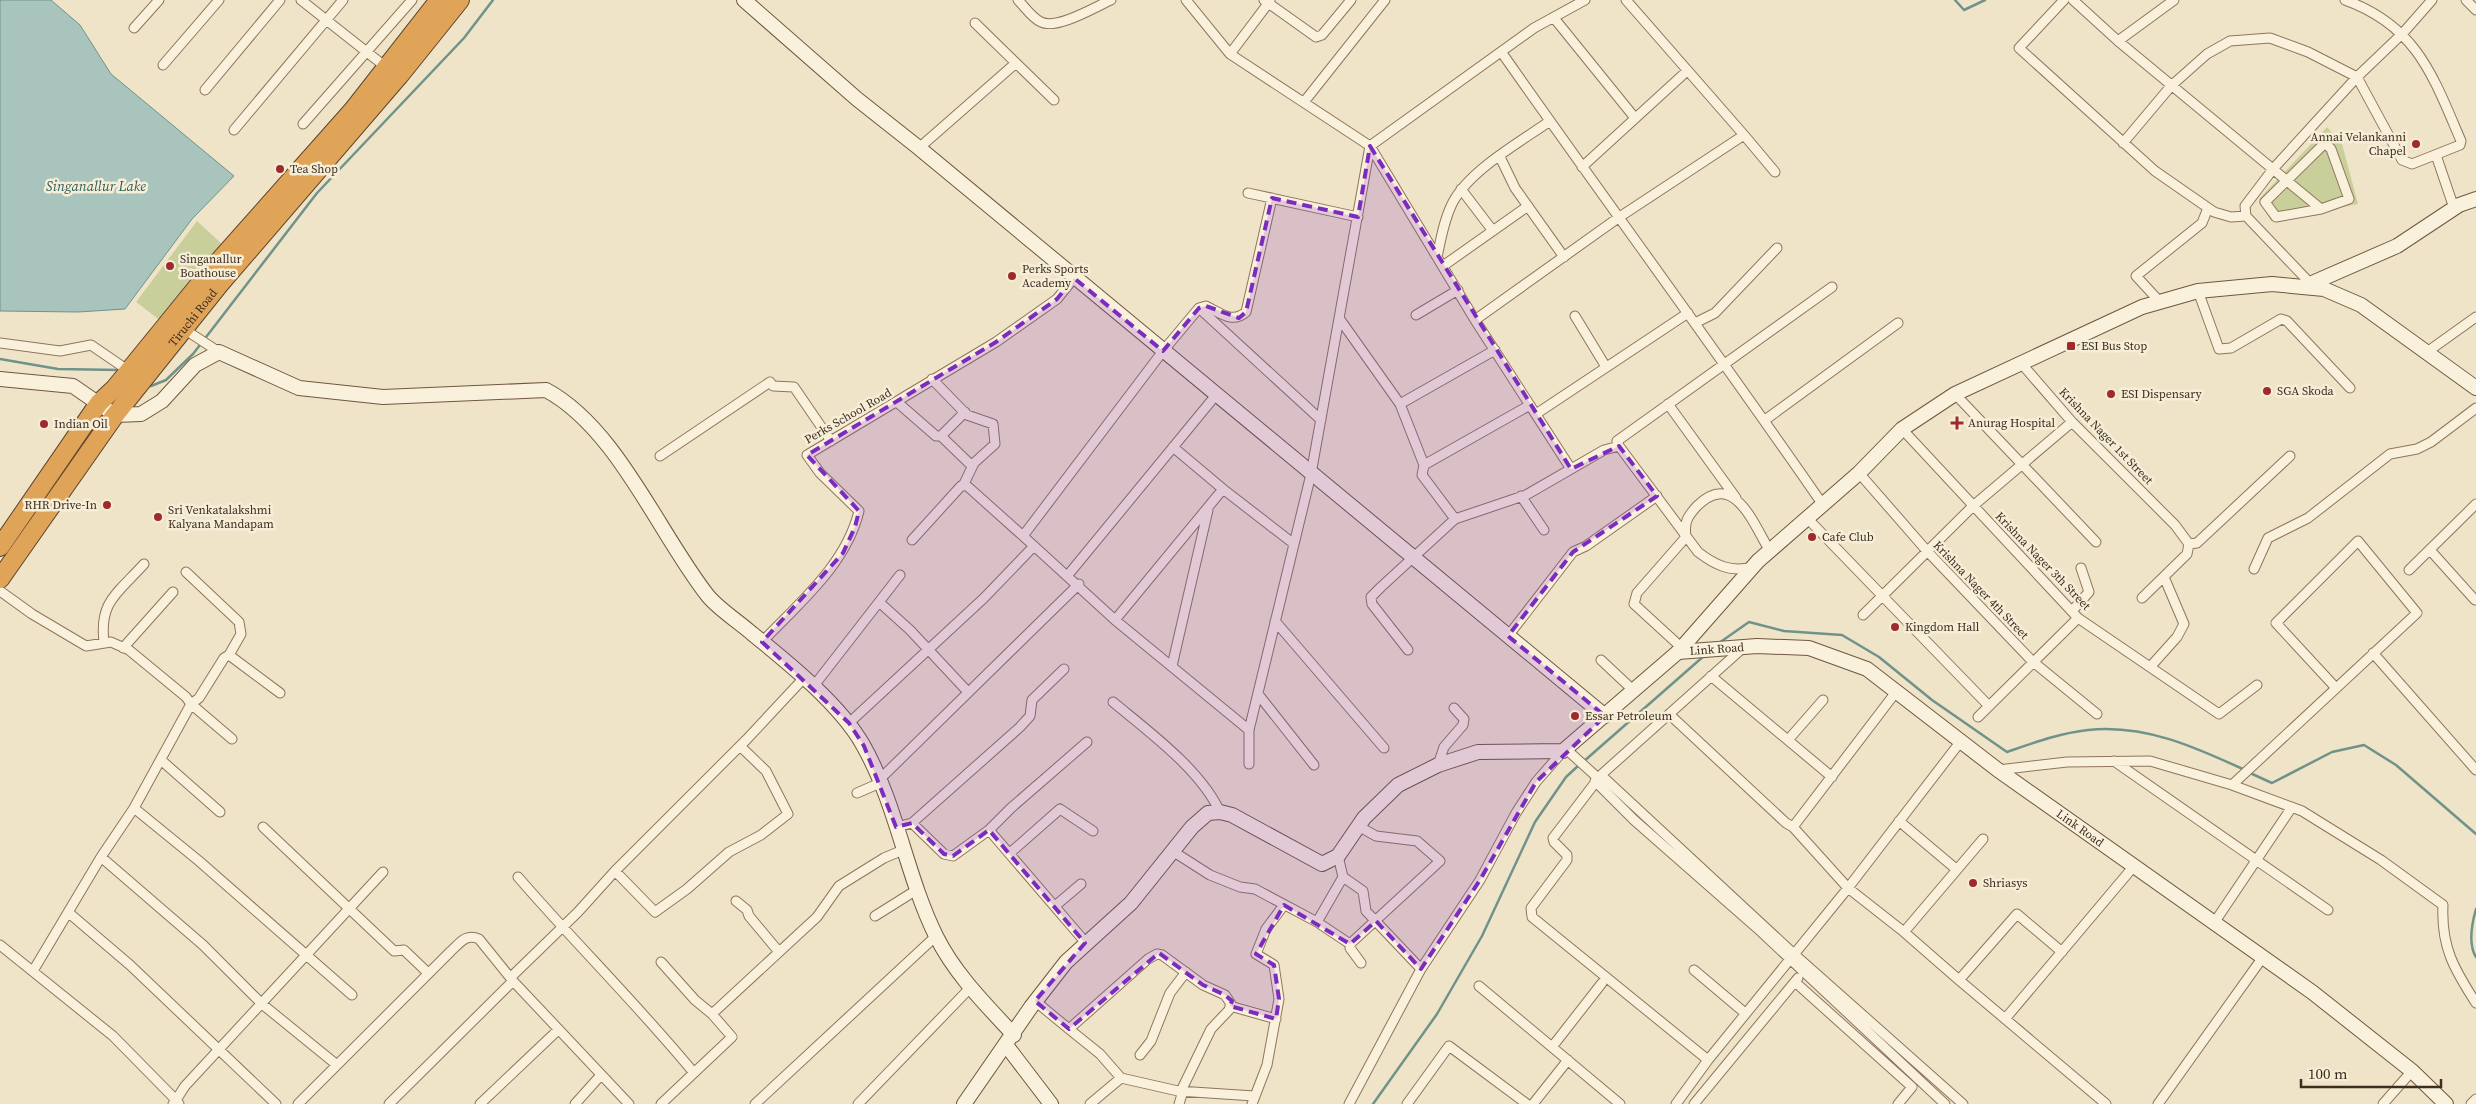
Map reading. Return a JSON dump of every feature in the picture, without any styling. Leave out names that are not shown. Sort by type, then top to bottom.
[{"type":"highway","points":[[0,547],[99,403],[129,371],[211,270],[304,167],[388,69],[440,0]]},
{"type":"highway","name":"Tiruchi Road","points":[[0,579],[115,416],[190,333],[460,0]]},
{"type":"street","points":[[134,28],[159,0]]},
{"type":"street","points":[[163,65],[220,0]]},
{"type":"street","points":[[205,90],[280,0]]},
{"type":"street","points":[[301,0],[388,69]]},
{"type":"street","points":[[234,130],[343,0]]},
{"type":"street","points":[[303,124],[412,0]]},
{"type":"street","points":[[744,0],[857,100],[919,148],[1605,716]]},
{"type":"street","points":[[1018,0],[1039,21],[1046,24],[1064,21],[1111,0]]},
{"type":"street","points":[[1186,0],[1230,54],[1370,146],[1476,320],[1571,469]]},
{"type":"street","points":[[1230,54],[1268,1],[1316,37],[1322,35],[1351,0]]},
{"type":"street","points":[[1304,102],[1385,0]]},
{"type":"street","points":[[1248,764],[1249,730],[1311,474],[1370,146],[1502,53],[1534,28],[1585,0]]},
{"type":"street","points":[[1626,0],[1775,172]]},
{"type":"street","points":[[2064,0],[2019,48],[2155,171],[2208,208],[2231,217],[2246,216]]},
{"type":"street","points":[[2073,0],[2171,86],[2321,208]]},
{"type":"street","points":[[2118,40],[2174,0]]},
{"type":"street","points":[[2123,143],[2171,86],[2207,54],[2230,41],[2246,38],[2270,38],[2308,52],[2357,77],[2402,160],[2412,164],[2460,146],[2461,141],[2425,65],[2403,33],[2384,18],[2345,0]]},
{"type":"street","points":[[2306,285],[2246,216],[2248,201],[2273,169],[2357,77],[2403,33],[2432,0]]},
{"type":"street","points":[[2466,0],[2476,10]]},
{"type":"street","points":[[1554,18],[1635,118]]},
{"type":"street","points":[[975,23],[1054,100]]},
{"type":"street","points":[[1502,53],[1618,218],[1726,364],[1823,505]]},
{"type":"street","points":[[919,148],[1016,63]]},
{"type":"street","points":[[1582,167],[1687,71]]},
{"type":"street","points":[[1437,257],[1446,219],[1462,188],[1471,178],[1550,120]]},
{"type":"street","points":[[1476,320],[1618,218],[1744,135]]},
{"type":"street","points":[[2325,143],[2331,149],[2349,198],[2321,208],[2276,217],[2265,202],[2287,181],[2325,143]]},
{"type":"street","points":[[2436,155],[2454,208]]},
{"type":"street","points":[[1500,157],[1515,188],[1564,257]]},
{"type":"street","points":[[1462,188],[1493,231]]},
{"type":"street","points":[[1248,193],[1358,217]]},
{"type":"street","points":[[1023,536],[1163,351],[1199,308],[1206,306],[1232,318],[1239,318],[1246,312],[1272,198]]},
{"type":"street","points":[[2306,285],[2397,246],[2454,208],[2476,199]]},
{"type":"street","points":[[1443,266],[1528,206]]},
{"type":"street","points":[[2160,302],[2136,276],[2202,223],[2208,208]]},
{"type":"street","points":[[1695,323],[1715,313],[1777,248]]},
{"type":"street","name":"Perks School Road","points":[[762,642],[843,553],[855,527],[859,510],[820,473],[807,455],[996,342],[1057,299],[1074,278]]},
{"type":"street","points":[[1349,1104],[1421,969],[1480,880],[1536,782],[1565,750],[1684,651],[1753,567],[1770,551],[1859,473],[1902,429],[1955,394],[2142,307],[2198,292],[2272,284],[2306,285],[2324,289],[2361,305],[2476,388]]},
{"type":"street","points":[[1753,567],[1730,569],[1713,563],[1698,552],[1617,441],[1832,287]]},
{"type":"street","points":[[1416,315],[1458,290]]},
{"type":"street","points":[[2198,292],[2219,349],[2231,348],[2281,319],[2287,321],[2350,388]]},
{"type":"street","points":[[1199,308],[1321,420]]},
{"type":"street","points":[[1536,414],[1688,313]]},
{"type":"street","points":[[1575,316],[1606,367]]},
{"type":"street","points":[[2426,352],[2476,317]]},
{"type":"street","points":[[1339,318],[1400,404],[1424,465],[1422,475],[1455,519]]},
{"type":"street","points":[[1765,420],[1898,323]]},
{"type":"street","points":[[190,333],[219,352],[299,388],[383,397],[546,390],[565,400],[601,438],[632,481],[669,541],[710,598],[808,683],[849,723],[864,746],[879,781],[936,936],[970,988],[1010,1040],[1051,1104]]},
{"type":"street","points":[[0,343],[60,352],[91,345],[129,371]]},
{"type":"street","points":[[1400,404],[1495,350]]},
{"type":"street","points":[[0,379],[73,386],[115,416],[141,414],[162,401],[195,365],[219,352]]},
{"type":"street","name":"Krishna Nager 1st Street","points":[[2021,362],[2072,422],[2175,525],[2189,544]]},
{"type":"street","points":[[912,540],[963,486],[972,466],[994,444],[993,424],[965,412],[932,379]]},
{"type":"street","points":[[660,456],[770,382],[773,386],[794,387],[831,441]]},
{"type":"street","points":[[1955,394],[2096,542]]},
{"type":"street","points":[[1068,575],[1216,395]]},
{"type":"street","points":[[897,402],[936,436],[941,436],[972,466]]},
{"type":"street","points":[[1668,404],[1736,498],[1747,509],[1755,528],[1770,551]]},
{"type":"street","points":[[1424,465],[1530,405]]},
{"type":"street","points":[[2254,569],[2268,538],[2308,518],[2390,454],[2417,449],[2431,442],[2476,408]]},
{"type":"street","points":[[941,436],[965,412]]},
{"type":"street","points":[[1863,615],[1973,506],[2072,422]]},
{"type":"street","name":"Krishna Nager 3th Street","points":[[1902,429],[2075,614],[2219,714],[2257,685]]},
{"type":"street","points":[[1408,650],[1375,610],[1371,597],[1446,525],[1455,519],[1521,496],[1604,450],[1619,446]]},
{"type":"street","points":[[1173,447],[1223,490],[1294,544]]},
{"type":"street","points":[[2142,598],[2187,554],[2189,544],[2197,543],[2290,456]]},
{"type":"street","name":"Krishna Nager 4th Street","points":[[1859,473],[1927,551],[2032,661],[2097,714]]},
{"type":"street","points":[[963,486],[966,486],[1079,584],[1115,620],[1249,730]]},
{"type":"street","points":[[1115,620],[1223,490]]},
{"type":"street","points":[[1684,651],[1634,604],[1637,593],[1686,537],[1684,523],[1700,503],[1712,495],[1723,494],[1736,498]]},
{"type":"street","points":[[1521,496],[1544,530]]},
{"type":"street","points":[[1508,636],[1573,552],[1586,546],[1657,496]]},
{"type":"street","points":[[2409,570],[2476,504]]},
{"type":"street","points":[[1172,666],[1208,508]]},
{"type":"street","points":[[1808,518],[1988,705]]},
{"type":"street","points":[[2232,785],[2417,613],[2358,541],[2276,623],[2336,688]]},
{"type":"street","points":[[849,723],[984,598],[1034,546]]},
{"type":"street","points":[[2430,550],[2476,601]]},
{"type":"street","points":[[104,642],[102,624],[106,605],[144,564]]},
{"type":"street","points":[[1978,717],[2075,614],[2089,592],[2082,568]]},
{"type":"street","points":[[33,972],[102,857],[134,808],[191,704],[199,698],[241,634],[239,622],[186,572]]},
{"type":"street","points":[[389,1104],[562,928],[615,871],[740,746],[808,683],[879,602],[900,575]]},
{"type":"street","points":[[2151,666],[2177,637],[2184,624],[2164,577]]},
{"type":"street","points":[[857,793],[879,781],[1079,584]]},
{"type":"street","points":[[0,591],[32,614],[86,646],[111,642],[123,648],[186,697],[191,704],[232,739]]},
{"type":"street","points":[[123,648],[173,592]]},
{"type":"street","points":[[879,602],[910,630],[968,692]]},
{"type":"street","points":[[1275,621],[1384,748]]},
{"type":"street","points":[[1708,1060],[1531,914],[1532,906],[1567,860],[1567,855],[1554,842],[1553,838],[1598,778],[1711,676],[1738,647]]},
{"type":"street","name":"Link Road","points":[[1684,651],[1738,647],[1809,648],[1867,669],[1998,770],[2312,992],[2412,1071],[2446,1104]]},
{"type":"street","points":[[2374,653],[2476,770]]},
{"type":"street","points":[[229,655],[280,693]]},
{"type":"street","points":[[1601,660],[1634,691]]},
{"type":"street","points":[[896,826],[912,823],[1020,727],[1030,716],[1032,700],[1064,669]]},
{"type":"street","points":[[1711,676],[1832,777]]},
{"type":"street","points":[[1793,827],[1896,692]]},
{"type":"street","points":[[1258,694],[1314,765]]},
{"type":"street","points":[[1788,740],[1823,700]]},
{"type":"street","points":[[1113,702],[1153,735],[1211,793],[1220,812]]},
{"type":"street","points":[[1438,765],[1444,747],[1463,726],[1464,719],[1454,708]]},
{"type":"street","points":[[1669,714],[1786,823],[1793,827],[1848,888],[1904,932],[2106,1104]]},
{"type":"street","points":[[1676,1104],[1708,1060],[1848,888],[1961,741]]},
{"type":"street","points":[[912,823],[944,854],[953,856],[989,830],[1011,808],[1087,742]]},
{"type":"street","points":[[615,871],[655,912],[687,889],[729,852],[761,835],[788,814],[766,771],[740,746]]},
{"type":"street","points":[[964,1104],[1036,1001],[1066,962],[1131,903],[1192,828],[1208,813],[1220,812],[1232,815],[1322,864],[1338,856],[1364,818],[1398,786],[1438,765],[1478,752],[1565,750],[1792,956],[1963,1104]]},
{"type":"street","points":[[161,760],[220,812]]},
{"type":"street","points":[[2113,761],[2328,910]]},
{"type":"street","points":[[1998,770],[2067,762],[2150,761],[2232,785],[2292,807],[2381,860],[2443,905],[2444,938],[2454,969],[2476,1003]]},
{"type":"street","points":[[2214,923],[2292,807]]},
{"type":"street","points":[[134,808],[199,861],[304,956],[352,996]]},
{"type":"street","points":[[1010,853],[1060,808],[1093,831]]},
{"type":"street","points":[[1899,821],[1956,869]]},
{"type":"street","points":[[1350,944],[1440,861],[1417,841],[1376,836],[1358,826]]},
{"type":"street","points":[[263,827],[394,951],[404,950],[428,973]]},
{"type":"street","points":[[989,830],[1086,943]]},
{"type":"street","points":[[1904,932],[1956,869],[1983,840]]},
{"type":"street","points":[[712,1014],[817,916],[840,886],[884,858],[903,850]]},
{"type":"street","points":[[1174,852],[1210,875],[1240,887],[1256,889],[1317,922],[1350,944],[1350,948],[1361,963]]},
{"type":"street","points":[[1338,856],[1343,877],[1363,891],[1366,911],[1421,969]]},
{"type":"street","points":[[102,857],[203,944],[262,1004],[337,1065]]},
{"type":"street","points":[[2005,1019],[2134,866]]},
{"type":"street","points":[[0,945],[113,1036],[176,1103],[185,1086],[384,872]]},
{"type":"street","points":[[518,877],[562,928],[650,1019],[694,1073]]},
{"type":"street","points":[[1317,922],[1343,877]]},
{"type":"street","points":[[1055,906],[1081,884]]},
{"type":"street","points":[[875,916],[918,888]]},
{"type":"street","points":[[736,901],[747,910],[749,916],[779,952]]},
{"type":"street","points":[[1036,1001],[1100,1054],[1121,1078],[1182,1091],[1253,1100],[1267,1065],[1280,999],[1274,966],[1256,954],[1266,929],[1284,905]]},
{"type":"street","points":[[68,913],[130,965],[218,1051],[276,1104]]},
{"type":"street","points":[[1959,980],[2017,914],[2062,952]]},
{"type":"street","points":[[755,1104],[936,936]]},
{"type":"street","points":[[298,1104],[428,973],[465,938],[474,937],[479,938],[512,979],[558,1030],[629,1104]]},
{"type":"street","points":[[1069,1029],[1148,958],[1157,954],[1203,985],[1225,995],[1230,999],[1230,1006],[1211,1029],[1182,1091],[1179,1104]]},
{"type":"street","points":[[1792,956],[1803,972],[1946,1104]]},
{"type":"street","points":[[2158,1104],[2263,957]]},
{"type":"street","points":[[661,1104],[732,1037],[712,1014],[694,1000],[662,962]]},
{"type":"street","points":[[1694,970],[1745,1013]]},
{"type":"street","points":[[1140,1055],[1152,1042],[1170,993],[1186,972]]},
{"type":"street","points":[[1694,1104],[1803,972]]},
{"type":"street","points":[[1795,982],[1912,1087],[1898,1104]]},
{"type":"street","points":[[1552,1047],[1602,983]]},
{"type":"street","points":[[1479,986],[1620,1104]]},
{"type":"street","points":[[858,1104],[970,988]]},
{"type":"street","points":[[1230,1006],[1276,1020]]},
{"type":"street","points":[[480,1104],[558,1030]]},
{"type":"street","points":[[1409,1103],[1449,1046],[1527,1104]]},
{"type":"street","points":[[1533,1104],[1568,1060]]},
{"type":"street","points":[[2383,1104],[2412,1071]]},
{"type":"street","points":[[575,1104],[601,1075]]},
{"type":"street","points":[[1090,1104],[1121,1078]]},
{"type":"street","points":[[2471,1104],[2476,1099]]},
{"type":"highlighted area","points":[[1370,146],[1571,469],[1619,446],[1657,496],[1573,552],[1508,636],[1605,716],[1536,782],[1480,880],[1421,969],[1376,921],[1350,944],[1284,905],[1256,954],[1274,965],[1279,999],[1276,1019],[1230,1006],[1232,1001],[1225,995],[1203,985],[1159,953],[1069,1029],[1035,1001],[1085,943],[989,830],[953,856],[944,854],[912,823],[896,827],[864,746],[849,723],[762,642],[843,553],[855,527],[859,511],[807,455],[996,342],[1057,299],[1074,278],[1163,351],[1199,308],[1206,306],[1239,318],[1246,312],[1272,198],[1358,217]]},
{"type":"green space","points":[[2327,127],[2342,144],[2358,204],[2271,221],[2259,199]]},
{"type":"green space","points":[[197,221],[223,245],[161,321],[136,302]]},
{"type":"water","name":"Singanallur Lake","points":[[0,0],[51,0],[80,25],[111,74],[234,176],[192,219],[125,309],[78,312],[0,311]]},
{"type":"waterway","points":[[151,386],[166,380],[193,354],[317,193],[464,38],[493,0]]},
{"type":"waterway","points":[[1955,0],[1964,10],[1985,0]]},
{"type":"waterway","points":[[0,359],[58,369],[119,370]]},
{"type":"waterway","points":[[1719,643],[1749,622],[1784,631],[1842,635],[1879,657],[1932,700],[2007,752],[2078,731],[2130,730],[2169,739],[2245,770]]},
{"type":"waterway","points":[[1583,762],[1705,655]]},
{"type":"waterway","points":[[2250,773],[2272,783],[2332,752],[2364,745],[2396,765],[2476,834]]},
{"type":"waterway","points":[[1373,1104],[1437,1014],[1482,936],[1535,822],[1566,777],[1579,765]]},
{"type":"waterway","points":[[2476,909],[2471,940],[2476,957]]},
{"type":"place","name":"Annai Velankanni Chapel","points":[[2416,144]]},
{"type":"place","name":"Tea Shop","points":[[280,169]]},
{"type":"place","name":"Singanallur Boathouse","points":[[170,266]]},
{"type":"place","name":"Perks Sports Academy","points":[[1012,276]]},
{"type":"place","name":"ESI Bus Stop","points":[[2071,346]]},
{"type":"place","name":"SGA Skoda","points":[[2267,391]]},
{"type":"place","name":"ESI Dispensary","points":[[2111,394]]},
{"type":"place","name":"Anurag Hospital","points":[[1957,423]]},
{"type":"place","name":"Indian Oil","points":[[44,424]]},
{"type":"place","name":"RHR Drive-In","points":[[107,505]]},
{"type":"place","name":"Sri Venkatalakshmi Kalyana Mandapam","points":[[158,517]]},
{"type":"place","name":"Cafe Club","points":[[1812,537]]},
{"type":"place","name":"Kingdom Hall","points":[[1895,627]]},
{"type":"place","name":"Essar Petroleum","points":[[1575,716]]},
{"type":"place","name":"Shriasys","points":[[1973,883]]}]
